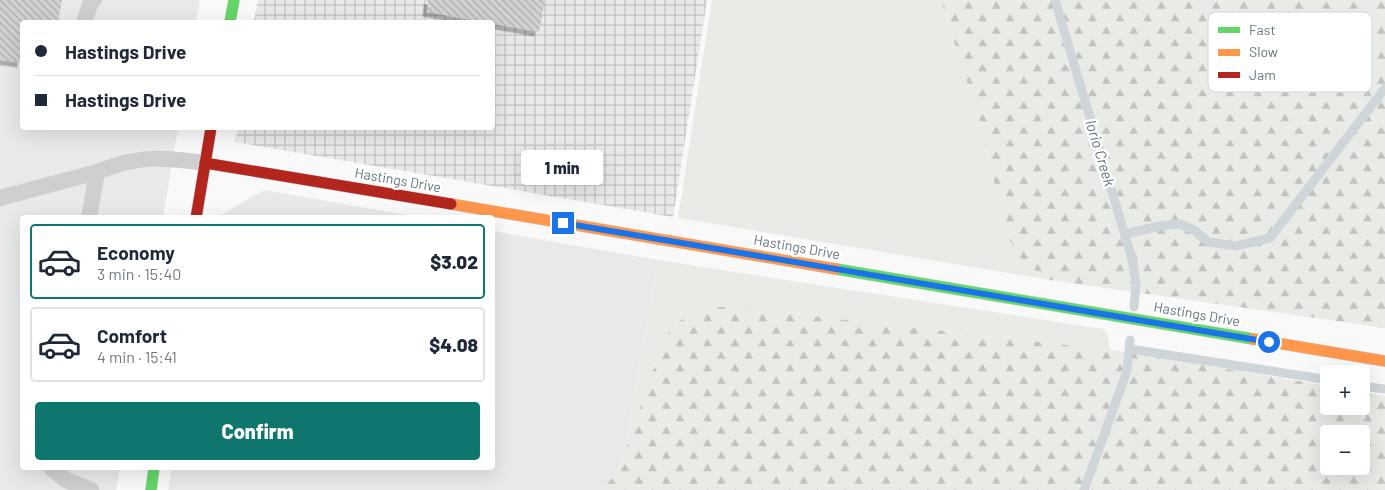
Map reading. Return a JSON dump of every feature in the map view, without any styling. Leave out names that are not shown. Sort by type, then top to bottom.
[{"type":"street","points":[[230,20],[234,0]]},
{"type":"street","points":[[196,215],[211,130]]},
{"type":"street","name":"Hastings Drive","points":[[205,163],[1385,361]]},
{"type":"street","points":[[150,490],[154,470]]},
{"type":"lane","points":[[85,20],[91,2],[94,0]]},
{"type":"lane","points":[[0,198],[97,172],[125,162],[155,158],[205,163]]},
{"type":"lane","points":[[90,215],[97,172]]},
{"type":"lane","points":[[54,470],[66,480],[92,490]]},
{"type":"shaded area","points":[[0,0],[200,0],[196,20],[20,20],[20,130],[178,130],[163,215],[20,215],[20,470],[120,470],[116,490],[0,490]]},
{"type":"shaded area","points":[[258,0],[707,0],[673,217],[235,142],[238,130],[495,130],[495,20],[254,20]]},
{"type":"shaded area","points":[[264,190],[407,215],[220,215]]},
{"type":"shaded area","points":[[495,231],[658,260],[623,458],[616,474],[601,490],[168,490],[172,470],[495,470]]},
{"type":"green space","points":[[712,0],[941,0],[980,122],[1006,234],[1023,262],[1050,280],[678,218]]},
{"type":"green space","points":[[941,0],[1385,0],[1385,328],[1050,280],[1023,262],[1006,234],[980,122]]},
{"type":"green space","points":[[658,260],[1103,329],[1107,333],[1111,350],[733,307],[623,458]]},
{"type":"green space","points":[[711,307],[733,307],[1111,350],[1320,385],[1320,415],[1370,415],[1370,394],[1385,396],[1385,490],[601,490],[616,474],[663,342],[674,324],[692,314]]},
{"type":"building","points":[[0,0],[62,0],[58,20],[20,20],[20,63],[0,60]]},
{"type":"building","points":[[428,0],[545,0],[539,32],[495,24],[495,20],[472,20],[427,12]]},
{"type":"waterway","name":"Iorio Creek","points":[[1055,0],[1132,259],[1136,283],[1134,307]]},
{"type":"waterway","points":[[1125,234],[1165,225],[1180,224],[1194,230],[1208,242],[1236,246],[1270,238],[1385,88]]},
{"type":"waterway","name":"Iorio Creek","points":[[1084,490],[1127,371],[1130,340]]},
{"type":"waterway","points":[[1130,349],[1320,379]]},
{"type":"waterway","points":[[1370,387],[1385,389]]},
{"type":"traffic: fast","points":[[230,20],[234,0]]},
{"type":"traffic: fast","points":[[836,269],[1253,339]]},
{"type":"traffic: fast","points":[[151,490],[154,470]]},
{"type":"traffic: slow","points":[[451,204],[836,269]]},
{"type":"traffic: slow","points":[[1253,339],[1385,361]]},
{"type":"traffic: jam","points":[[196,215],[211,130]]},
{"type":"traffic: jam","points":[[205,163],[451,204]]},
{"type":"route","points":[[563,223],[1269,342]]}]
